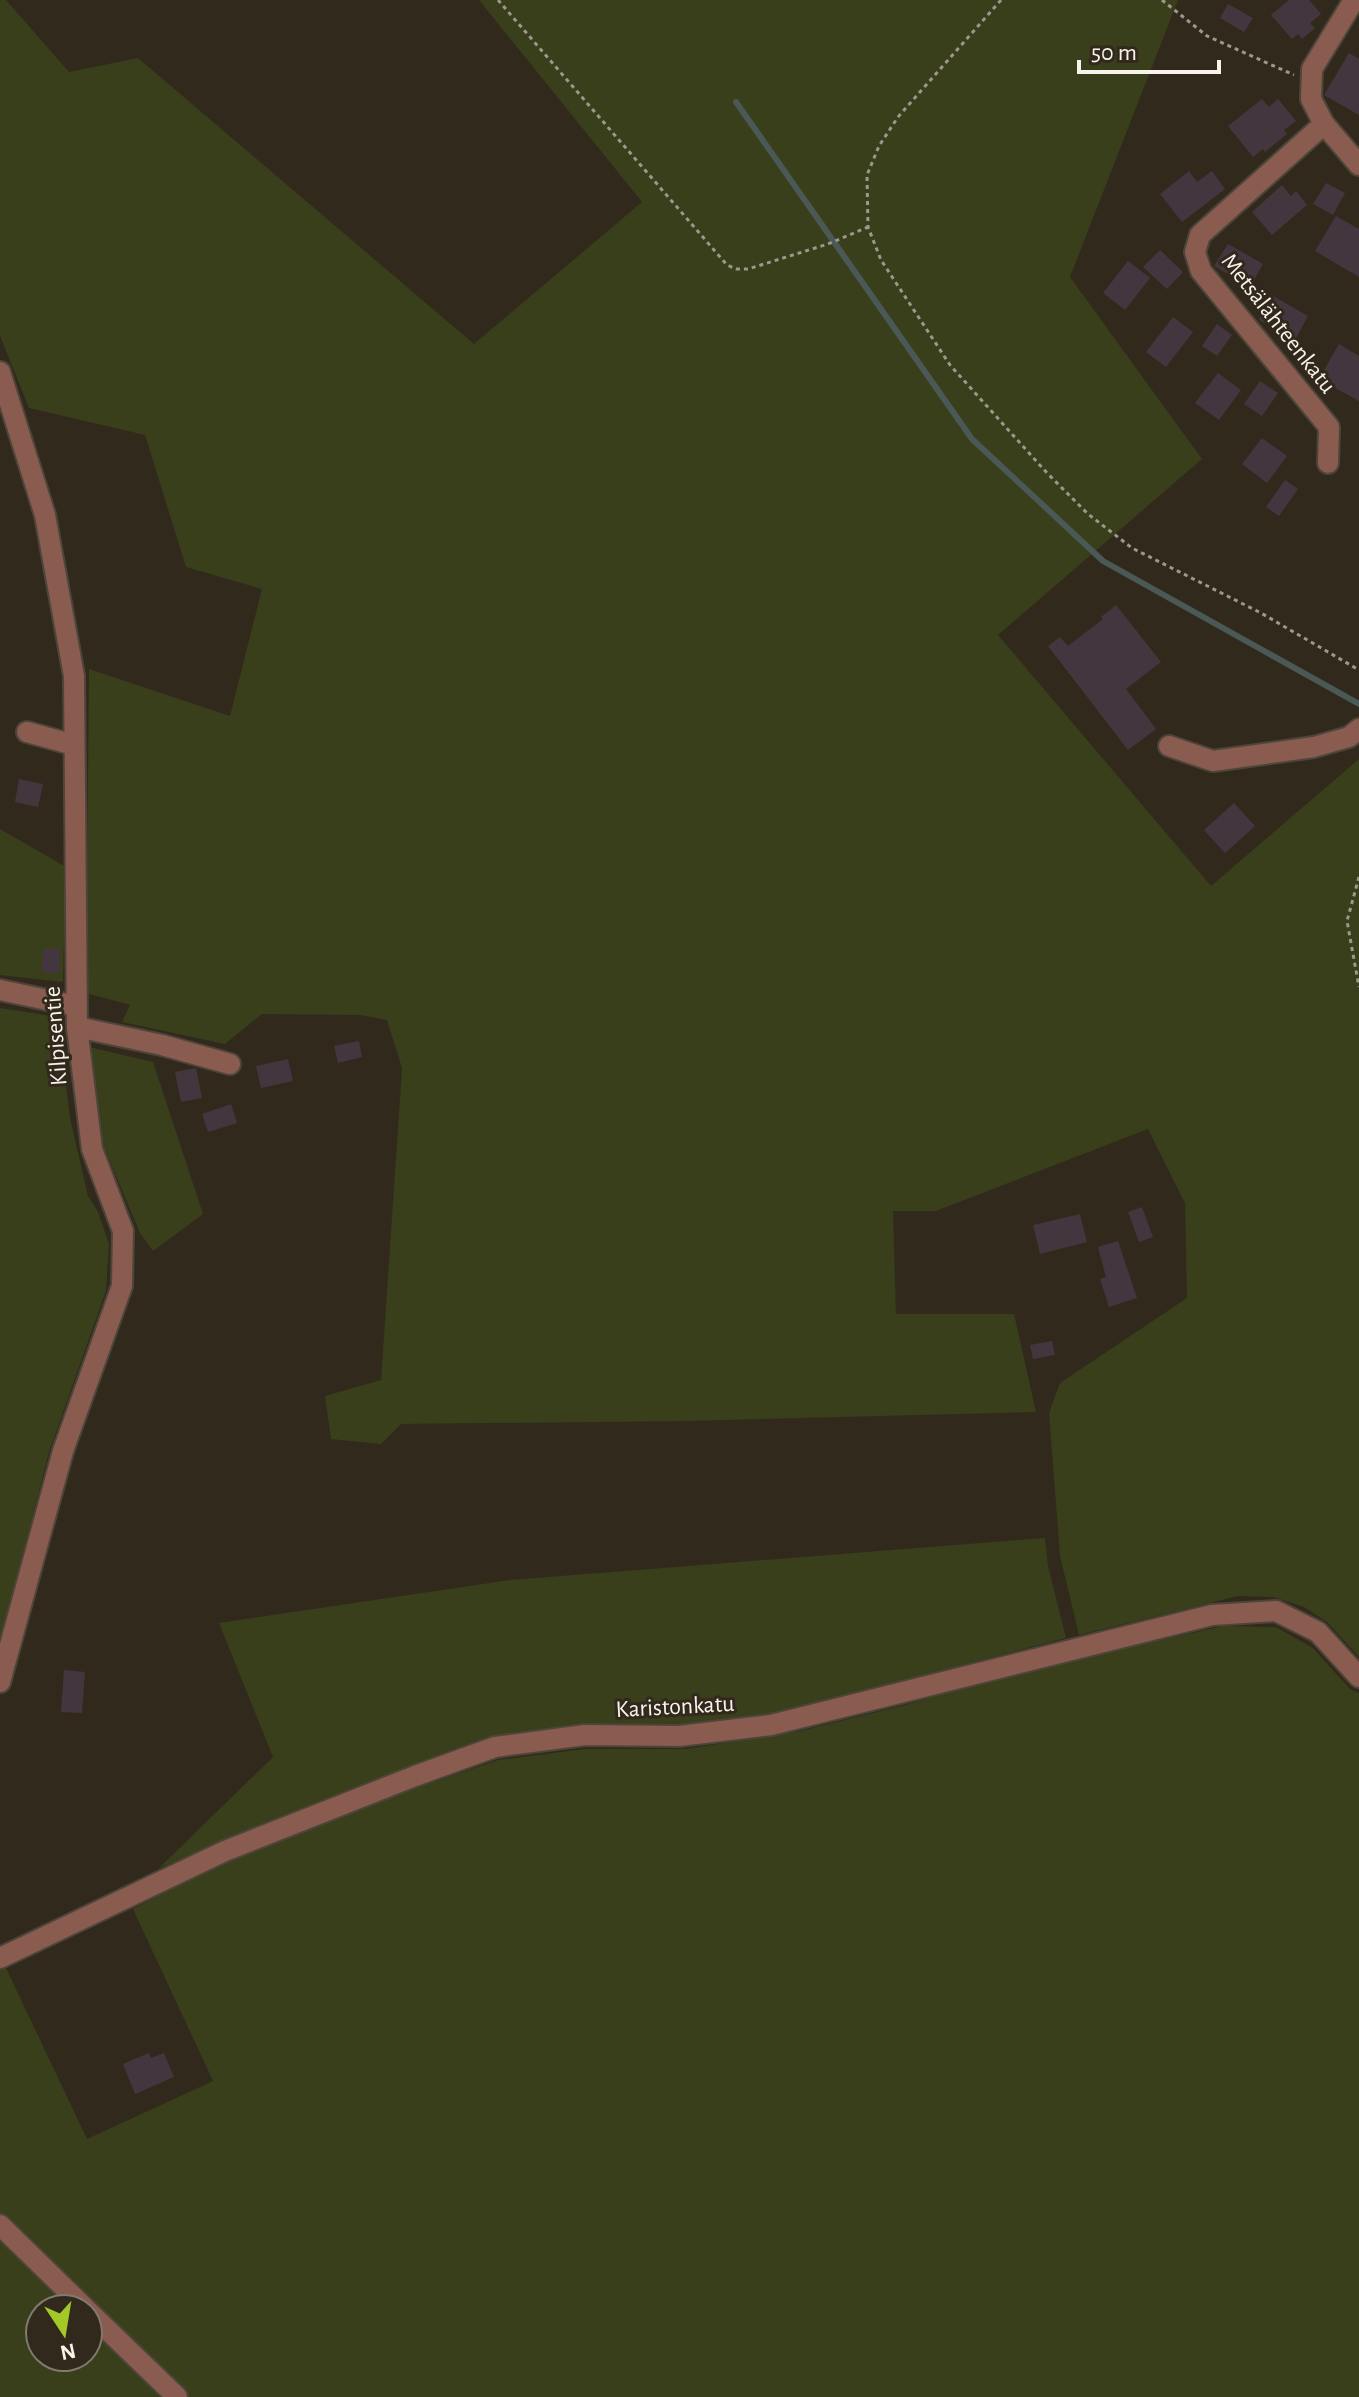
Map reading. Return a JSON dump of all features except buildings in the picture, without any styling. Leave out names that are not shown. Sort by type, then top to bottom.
[{"type":"street","points":[[1354,0],[1312,69],[1311,99],[1324,124],[1359,165]]},
{"type":"street","name":"Metsälähteenkatu","points":[[1324,124],[1200,235],[1195,252],[1201,271],[1329,427],[1328,463]]},
{"type":"street","name":"Kilpisentie","points":[[0,372],[45,515],[74,676],[77,1027],[92,1149],[123,1231],[122,1286],[63,1451],[0,1682]]},
{"type":"street","points":[[1169,746],[1213,761],[1314,747],[1349,737],[1359,729]]},
{"type":"street","points":[[27,732],[74,745]]},
{"type":"street","points":[[0,990],[76,1006]]},
{"type":"street","points":[[77,1027],[162,1045],[230,1064]]},
{"type":"street","name":"Karistonkatu","points":[[0,1957],[225,1851],[495,1747],[585,1735],[679,1736],[771,1725],[1212,1615],[1276,1611],[1318,1632],[1359,1677]]},
{"type":"street","points":[[0,2225],[70,2293]]},
{"type":"street","points":[[104,2326],[177,2397]]},
{"type":"path","points":[[498,0],[727,265],[748,269],[828,244],[868,227]]},
{"type":"path","points":[[1001,0],[898,117],[879,146],[867,175],[868,227],[881,260],[950,365],[1088,514],[1132,548],[1261,613],[1359,670]]},
{"type":"path","points":[[1162,0],[1207,36],[1312,83]]},
{"type":"path","points":[[1359,877],[1347,921],[1359,987]]},
{"type":"green space","points":[[0,0],[6,0],[69,72],[138,58],[474,344],[642,202],[479,0],[1178,0],[1070,277],[1202,459],[998,635],[1211,886],[1359,759],[1359,1657],[1327,1622],[1304,1607],[1273,1597],[1238,1596],[1079,1635],[1060,1556],[1049,1413],[1060,1383],[1187,1298],[1185,1203],[1148,1129],[936,1211],[893,1211],[896,1314],[1014,1314],[1036,1412],[687,1421],[401,1424],[381,1444],[331,1439],[325,1396],[381,1380],[402,1068],[387,1020],[360,1015],[262,1014],[225,1044],[122,1022],[130,1005],[86,993],[89,669],[230,716],[262,589],[186,567],[145,435],[29,408],[0,336]]},
{"type":"green space","points":[[0,829],[66,867],[63,982],[0,975]]},
{"type":"green space","points":[[0,1008],[58,1017],[70,1118],[88,1196],[98,1212],[109,1244],[106,1291],[49,1452],[0,1644]]},
{"type":"green space","points":[[89,1047],[153,1062],[203,1214],[153,1251],[140,1233],[100,1138]]},
{"type":"green space","points":[[1045,1538],[1048,1566],[1066,1638],[758,1718],[675,1728],[584,1725],[489,1737],[159,1868],[273,1757],[219,1623],[510,1580]]},
{"type":"green space","points":[[1223,1626],[1276,1627],[1313,1648],[1350,1689],[1359,1693],[1359,2397],[189,2397],[104,2314],[104,2293],[82,2293],[0,2213],[0,1970],[6,1968],[87,2139],[213,2081],[133,1909],[227,1859],[397,1794],[498,1760],[584,1749],[685,1749],[800,1731],[1011,1674]]},
{"type":"green space","points":[[0,2236],[59,2293],[24,2293],[24,2373],[104,2373],[104,2336],[167,2397],[0,2397]]},
{"type":"waterway","points":[[736,102],[972,439],[1103,561],[1359,704]]}]
